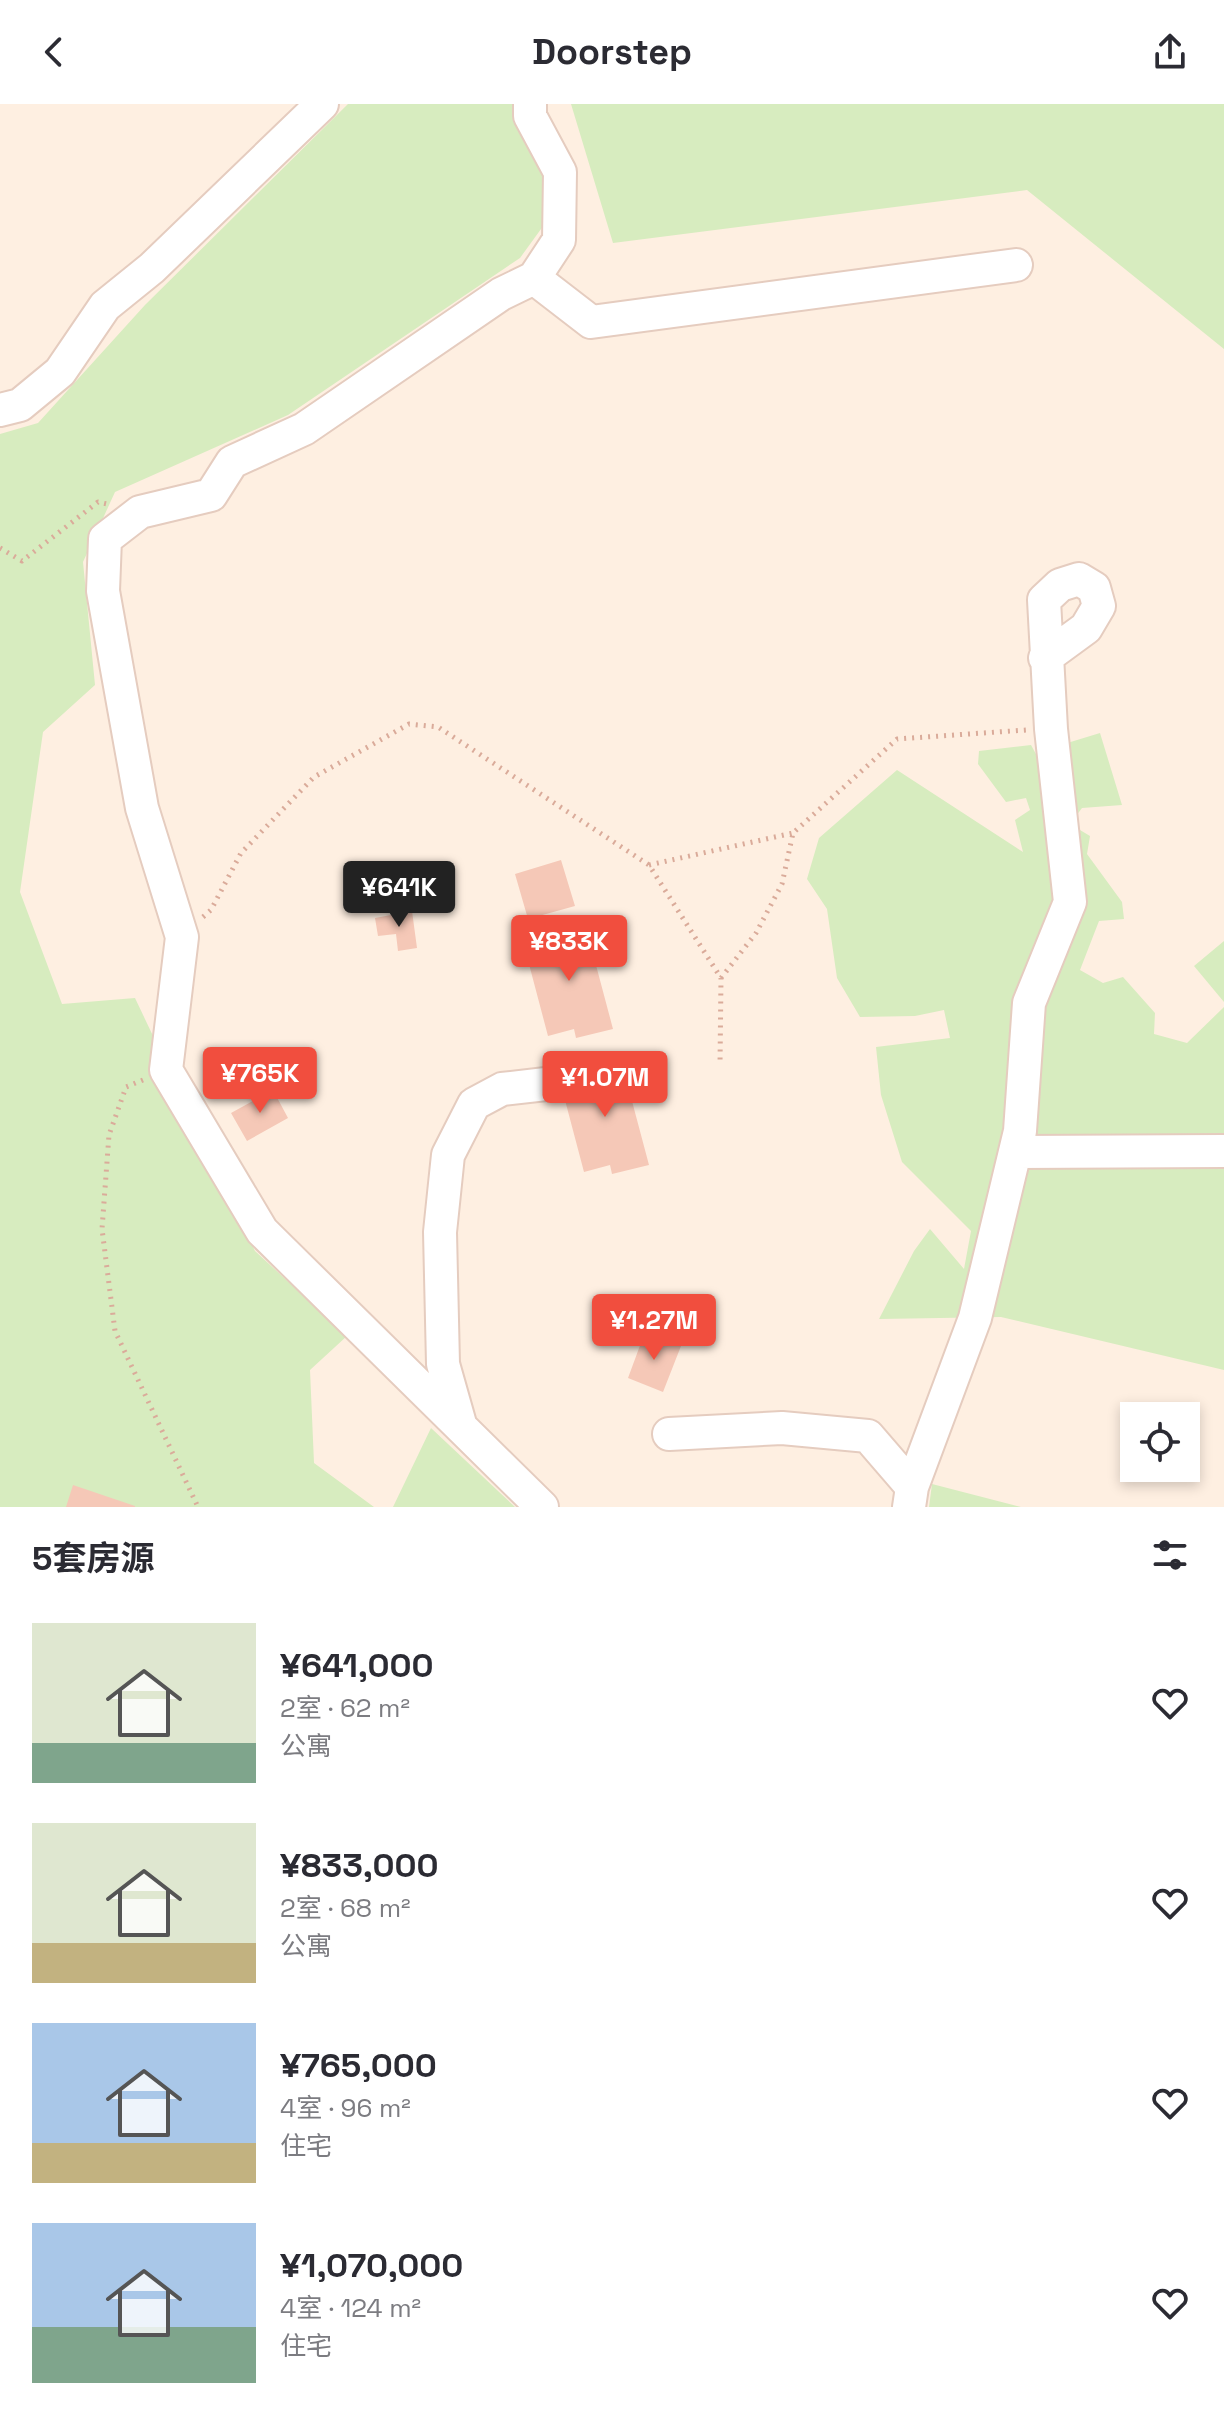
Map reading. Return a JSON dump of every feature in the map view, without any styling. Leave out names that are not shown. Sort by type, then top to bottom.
[{"type":"lane","points":[[0,410],[20,405],[60,372],[105,306],[152,268],[322,104]]},
{"type":"lane","points":[[530,104],[530,116],[560,172],[559,240],[534,278],[501,294],[304,429],[232,462],[211,495],[140,512],[105,539],[103,591],[142,808],[182,937],[166,1070],[262,1231],[542,1507]]},
{"type":"lane","points":[[534,278],[591,322],[1016,265]]},
{"type":"lane","points":[[911,1497],[975,1318],[1020,1131],[1029,1003],[1070,902],[1045,658]]},
{"type":"lane","points":[[461,1427],[443,1364],[440,1232],[448,1155],[474,1104],[502,1089],[546,1084]]},
{"type":"lane","points":[[1015,1152],[1224,1151]]},
{"type":"lane","points":[[669,1434],[782,1428],[868,1436],[911,1497]]},
{"type":"path","points":[[0,548],[22,561],[98,502],[140,512]]},
{"type":"path","points":[[182,937],[211,910],[241,853],[314,777],[409,724],[438,727],[649,865],[721,978],[720,1065]]},
{"type":"path","points":[[649,865],[793,833],[897,739],[1051,729]]},
{"type":"path","points":[[721,978],[756,933],[782,884],[793,833]]},
{"type":"path","points":[[166,1070],[126,1087],[109,1135],[102,1229],[115,1331],[198,1507]]},
{"type":"green space","points":[[348,104],[515,104],[516,124],[546,178],[549,218],[520,258],[288,415],[115,492],[83,562],[95,685],[43,732],[20,892],[62,1004],[135,998],[255,1251],[347,1336],[310,1370],[314,1463],[374,1507],[0,1507],[0,434],[38,423],[145,305]]},
{"type":"green space","points":[[571,104],[1224,104],[1224,349],[1027,190],[613,243]]},
{"type":"green space","points":[[1100,733],[1122,805],[1082,808],[1070,824],[1090,836],[1087,854],[1122,902],[1124,919],[1099,921],[1080,970],[1103,983],[1123,977],[1155,1013],[1154,1034],[1187,1043],[1224,1007],[1224,1370],[1001,1317],[879,1319],[914,1251],[930,1229],[964,1269],[971,1231],[902,1162],[881,1095],[876,1047],[950,1038],[944,1010],[915,1016],[860,1017],[837,978],[827,909],[807,879],[819,838],[897,770],[1023,852],[1015,820],[1030,810],[1026,798],[1006,802],[978,764],[979,751],[1031,745],[1042,765],[1064,744]]},
{"type":"green space","points":[[1224,941],[1224,1002],[1194,966]]},
{"type":"green space","points":[[431,1428],[515,1507],[393,1507]]},
{"type":"green space","points":[[932,1484],[1021,1507],[929,1507]]},
{"type":"building","points":[[561,860],[575,906],[528,919],[515,874]]},
{"type":"building","points":[[412,911],[417,948],[398,951],[396,934],[378,936],[375,918]]},
{"type":"building","points":[[584,920],[613,1029],[576,1038],[574,1029],[548,1036],[525,949],[550,943],[547,929]]},
{"type":"building","points":[[620,1056],[649,1165],[612,1174],[610,1165],[584,1172],[561,1085],[587,1079],[583,1065]]},
{"type":"building","points":[[273,1090],[288,1118],[247,1141],[231,1113]]},
{"type":"building","points":[[645,1332],[681,1346],[663,1392],[628,1378]]},
{"type":"building","points":[[73,1485],[135,1506],[135,1507],[66,1507]]}]
